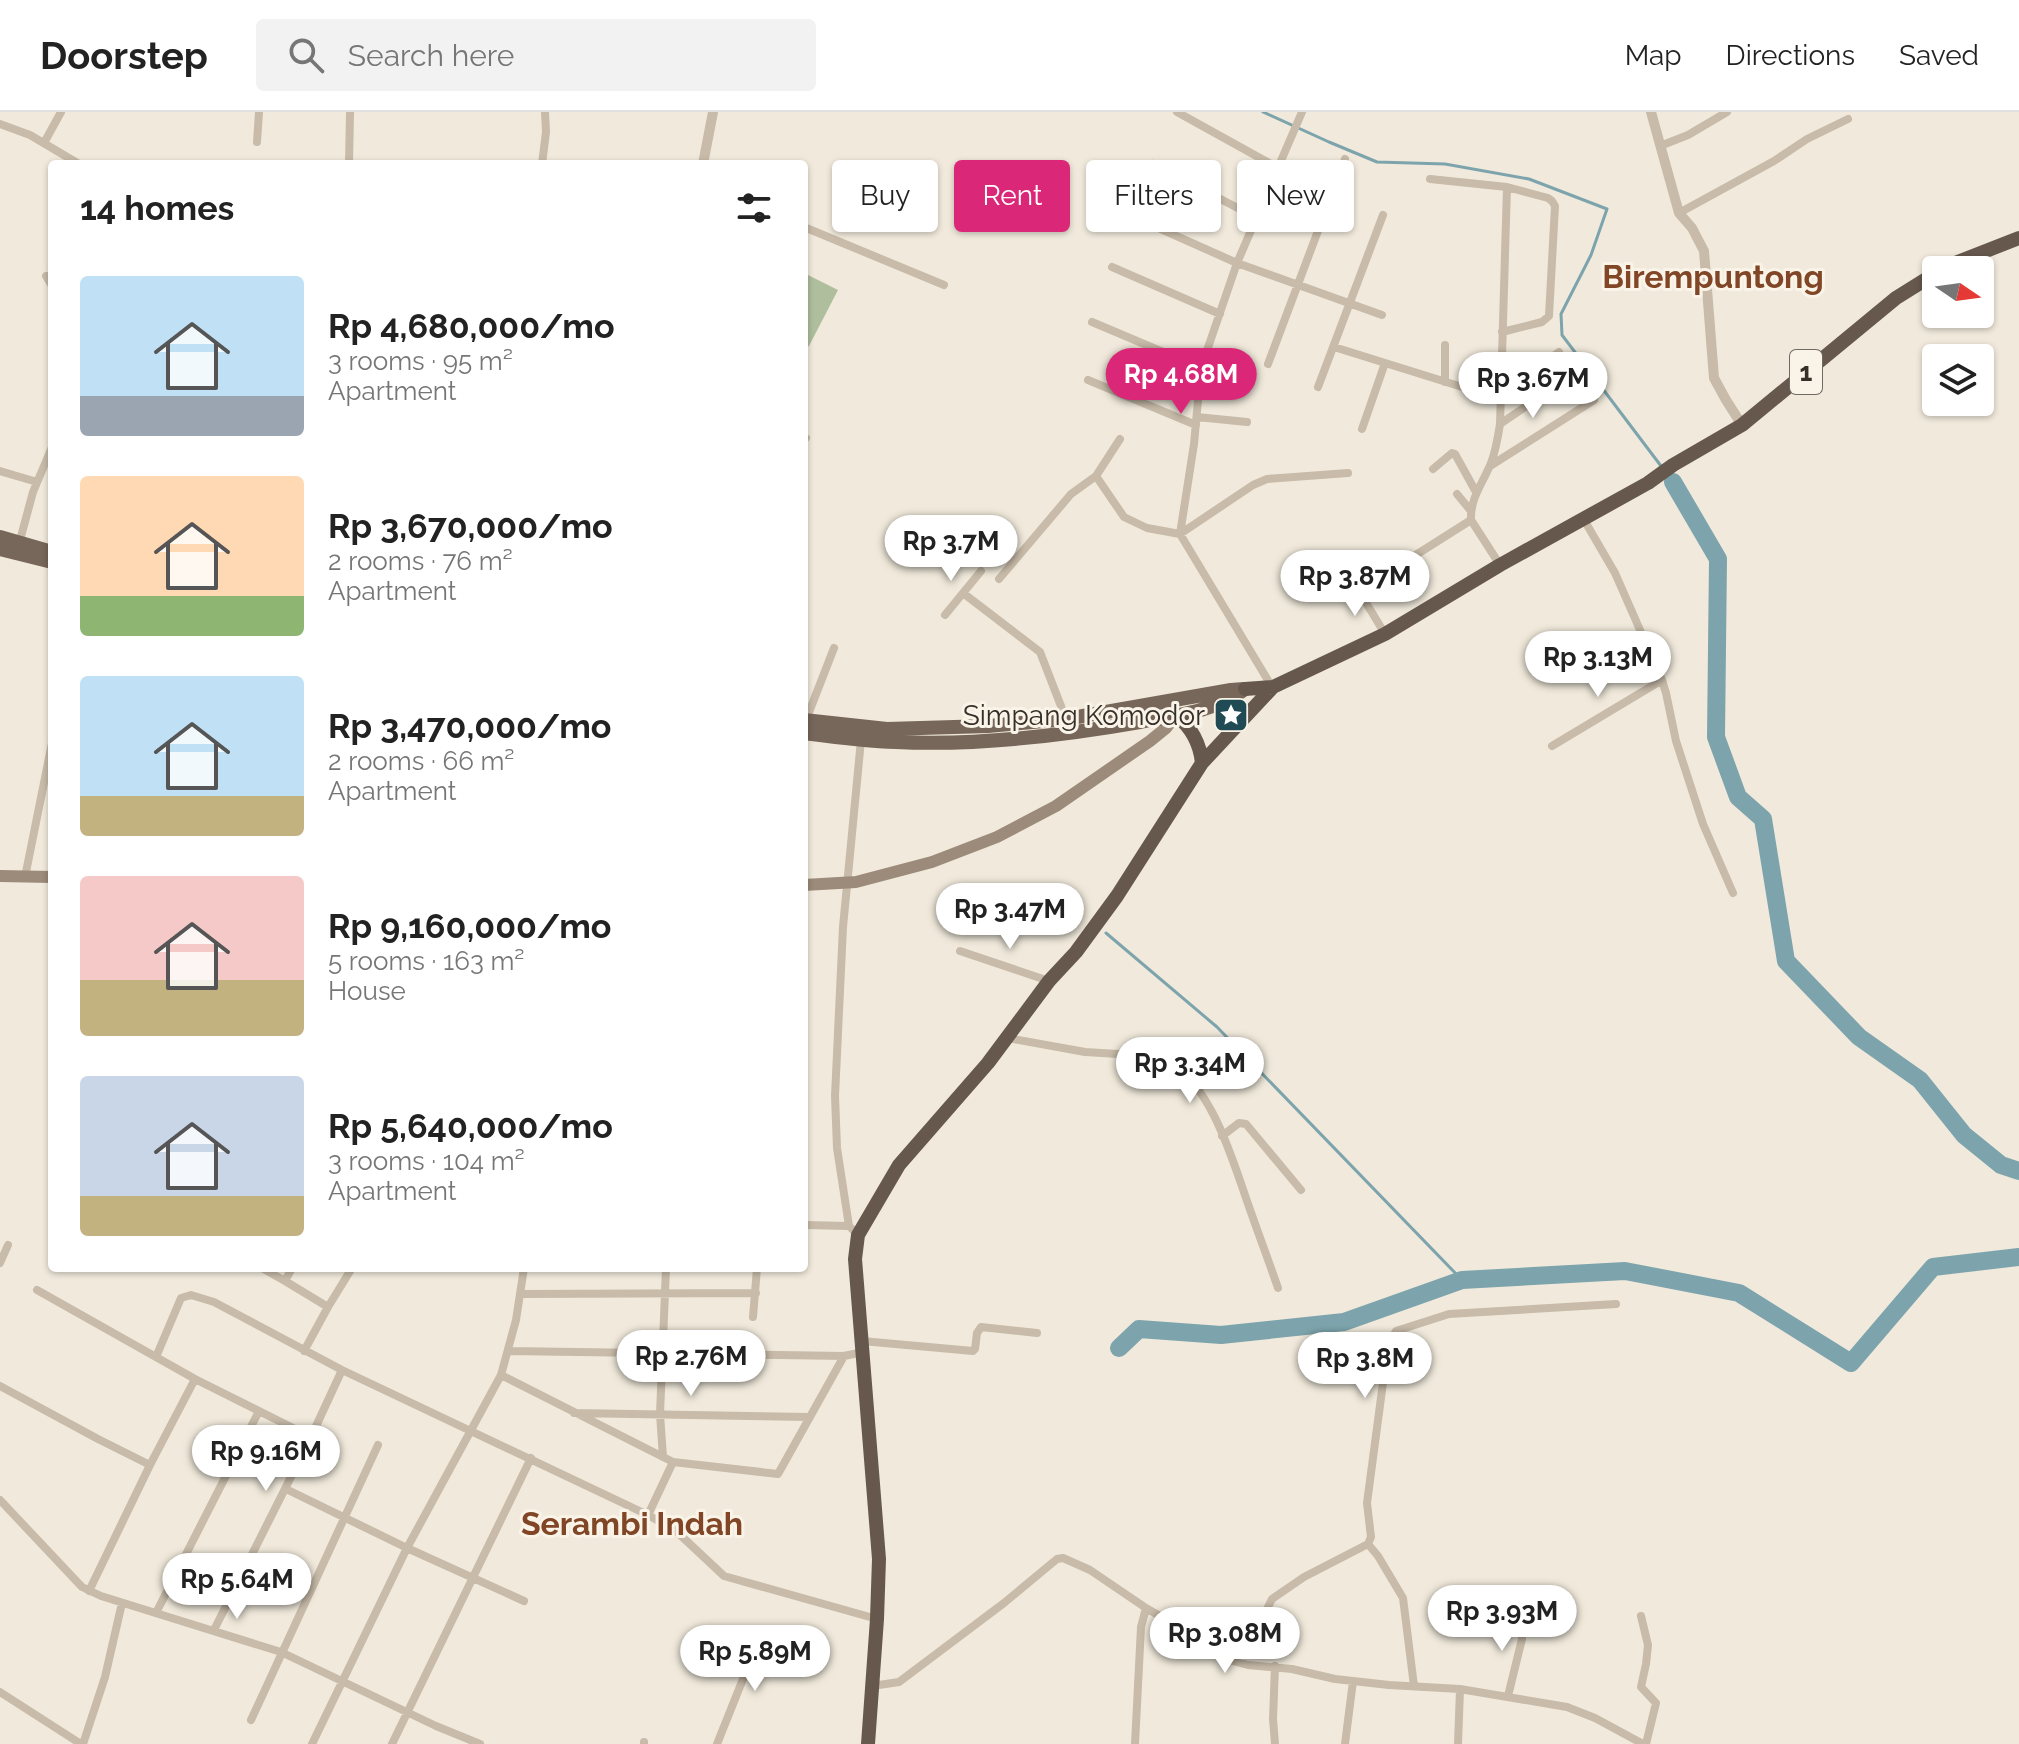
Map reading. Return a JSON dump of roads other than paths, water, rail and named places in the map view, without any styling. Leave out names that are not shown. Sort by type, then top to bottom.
[{"type":"highway","points":[[1973,256],[2019,238]]},
{"type":"highway","name":"1","points":[[1245,689],[1273,687],[1385,634],[1500,565],[1648,483],[1742,425],[1896,298],[1922,282]]},
{"type":"highway","points":[[868,1744],[879,1559],[853,1231],[899,1165],[988,1063],[1049,981],[1076,952],[1117,896],[1202,763],[1273,687]]},
{"type":"highway","points":[[1176,715],[1197,740],[1202,763]]},
{"type":"main road","points":[[0,537],[48,560]]},
{"type":"main road","points":[[0,549],[48,552]]},
{"type":"main road","name":"1","points":[[808,725],[887,729],[988,726],[1066,719],[1245,689]]},
{"type":"main road","name":"1","points":[[808,726],[861,740],[1000,740],[1086,731],[1176,715],[1232,699],[1245,689]]},
{"type":"main road","points":[[808,885],[848,883],[932,862],[997,837],[1056,806],[1150,741],[1176,715]]},
{"type":"main road","points":[[0,876],[48,877]]},
{"type":"street","points":[[44,143],[61,112]]},
{"type":"street","points":[[257,142],[259,112]]},
{"type":"street","points":[[349,160],[350,112]]},
{"type":"street","points":[[542,160],[545,112]]},
{"type":"street","points":[[704,160],[713,112]]},
{"type":"street","points":[[1177,112],[1264,160]]},
{"type":"street","points":[[1281,160],[1302,112]]},
{"type":"street","points":[[1651,112],[1679,213],[1692,228],[1704,251],[1714,378],[1742,425]]},
{"type":"street","points":[[1660,146],[1688,135],[1727,112]]},
{"type":"street","points":[[1679,213],[1774,161],[1807,139],[1848,119]]},
{"type":"street","points":[[0,124],[15,128],[72,160]]},
{"type":"street","points":[[1268,364],[1345,159]]},
{"type":"street","points":[[1430,179],[1507,187],[1548,198],[1555,206],[1549,316],[1542,322],[1502,332]]},
{"type":"street","points":[[1318,595],[1411,558],[1471,516],[1476,492],[1490,467],[1500,424],[1507,187]]},
{"type":"street","points":[[1318,387],[1383,215]]},
{"type":"street","points":[[808,229],[944,285]]},
{"type":"street","points":[[1167,232],[1237,263],[1382,315]]},
{"type":"street","points":[[1251,232],[1201,368],[1180,534],[1273,687]]},
{"type":"street","points":[[1112,267],[1220,314]]},
{"type":"street","points":[[1092,322],[1201,368]]},
{"type":"street","points":[[1445,345],[1445,382]]},
{"type":"street","points":[[1334,347],[1475,391],[1500,395],[1559,352]]},
{"type":"street","points":[[1362,429],[1385,363]]},
{"type":"street","points":[[1500,424],[1572,375]]},
{"type":"street","points":[[1088,380],[1196,421],[1247,422]]},
{"type":"street","points":[[1490,467],[1594,400]]},
{"type":"street","points":[[999,579],[1071,494],[1096,476],[1120,439]]},
{"type":"street","points":[[1433,469],[1452,453],[1455,454],[1476,492]]},
{"type":"street","points":[[18,548],[37,482],[48,456]]},
{"type":"street","points":[[0,471],[37,482]]},
{"type":"street","points":[[1096,476],[1124,517],[1147,528],[1180,534],[1253,485],[1267,479],[1348,473]]},
{"type":"street","points":[[1457,494],[1500,565]]},
{"type":"street","points":[[1583,518],[1615,573],[1662,680],[1676,741],[1703,824],[1733,893]]},
{"type":"street","points":[[945,615],[981,571]]},
{"type":"street","points":[[1354,583],[1385,634]]},
{"type":"street","points":[[963,593],[1040,652],[1066,719]]},
{"type":"street","points":[[808,717],[834,648]]},
{"type":"street","points":[[1552,746],[1662,680]]},
{"type":"street","points":[[808,1225],[853,1231],[837,1148],[835,1096],[843,927],[861,740]]},
{"type":"street","points":[[25,877],[48,763]]},
{"type":"street","points":[[960,951],[1049,981]]},
{"type":"street","points":[[1008,1038],[1085,1052],[1168,1057],[1193,1081],[1212,1109],[1278,1288]]},
{"type":"street","points":[[1222,1136],[1239,1123],[1246,1124],[1301,1190]]},
{"type":"street","points":[[0,1263],[8,1245]]},
{"type":"street","points":[[269,1272],[328,1307]]},
{"type":"street","points":[[285,1281],[290,1272]]},
{"type":"street","points":[[304,1351],[350,1272]]},
{"type":"street","points":[[312,1744],[407,1548],[501,1375],[509,1351],[524,1272]]},
{"type":"street","points":[[663,1457],[660,1414],[666,1272]]},
{"type":"street","points":[[753,1317],[757,1272]]},
{"type":"street","points":[[37,1290],[195,1379],[311,1437]]},
{"type":"street","points":[[521,1294],[756,1293]]},
{"type":"street","points":[[156,1357],[181,1298],[191,1295],[214,1302],[342,1370],[648,1515],[676,1531],[724,1576],[877,1619]]},
{"type":"street","points":[[1235,1661],[1256,1631],[1272,1599],[1304,1577],[1368,1544],[1371,1537],[1367,1503],[1388,1345],[1396,1331],[1449,1314],[1616,1304]]},
{"type":"street","points":[[509,1351],[844,1356],[863,1347],[973,1351],[981,1327],[1037,1333]]},
{"type":"street","points":[[501,1375],[673,1462],[778,1474],[844,1356]]},
{"type":"street","points":[[214,1630],[342,1370]]},
{"type":"street","points":[[89,1591],[195,1379]]},
{"type":"street","points":[[0,1386],[150,1465]]},
{"type":"street","points":[[156,1613],[259,1411]]},
{"type":"street","points":[[572,1413],[810,1417]]},
{"type":"street","points":[[251,1720],[378,1445]]},
{"type":"street","points":[[392,1744],[531,1458]]},
{"type":"street","points":[[648,1515],[673,1462]]},
{"type":"street","points":[[286,1489],[524,1601]]},
{"type":"street","points":[[0,1500],[89,1591],[281,1652],[480,1744]]},
{"type":"street","points":[[1368,1544],[1403,1598],[1414,1686]]},
{"type":"street","points":[[872,1686],[899,1682],[1057,1559],[1063,1558],[1090,1570],[1229,1660],[1335,1679],[1460,1689],[1567,1707],[1644,1744],[1656,1703],[1641,1687],[1648,1645],[1641,1616]]},
{"type":"street","points":[[0,1692],[82,1744],[105,1677],[122,1603]]},
{"type":"street","points":[[1135,1744],[1141,1627],[1146,1608]]},
{"type":"street","points":[[1482,1619],[1521,1631],[1522,1639],[1508,1696]]},
{"type":"street","points":[[717,1744],[759,1630]]},
{"type":"street","points":[[1275,1666],[1275,1744]]},
{"type":"street","points":[[1345,1744],[1353,1681]]},
{"type":"street","points":[[1458,1744],[1460,1689]]},
{"type":"waterway","points":[[1263,112],[1377,162],[1445,164],[1529,179],[1607,209],[1591,255],[1561,314],[1562,335],[1661,466]]},
{"type":"waterway","points":[[1668,475],[1673,482]]},
{"type":"waterway","points":[[1673,482],[1718,559],[1716,737],[1738,797],[1763,819],[1786,961],[1859,1037],[1920,1080],[1964,1135],[2001,1165],[2019,1171]]},
{"type":"waterway","points":[[1106,933],[1217,1027],[1462,1280]]},
{"type":"waterway","points":[[1119,1348],[1139,1329],[1221,1335],[1344,1322],[1462,1280],[1625,1271],[1739,1293],[1851,1363],[1933,1267],[2019,1257]]},
{"type":"place","name":"Simpang Komodor","points":[[1231,715]]},
{"type":"district","name":"Birempuntong","points":[[1713,277]]},
{"type":"district","name":"Serambi Indah","points":[[632,1524]]}]
